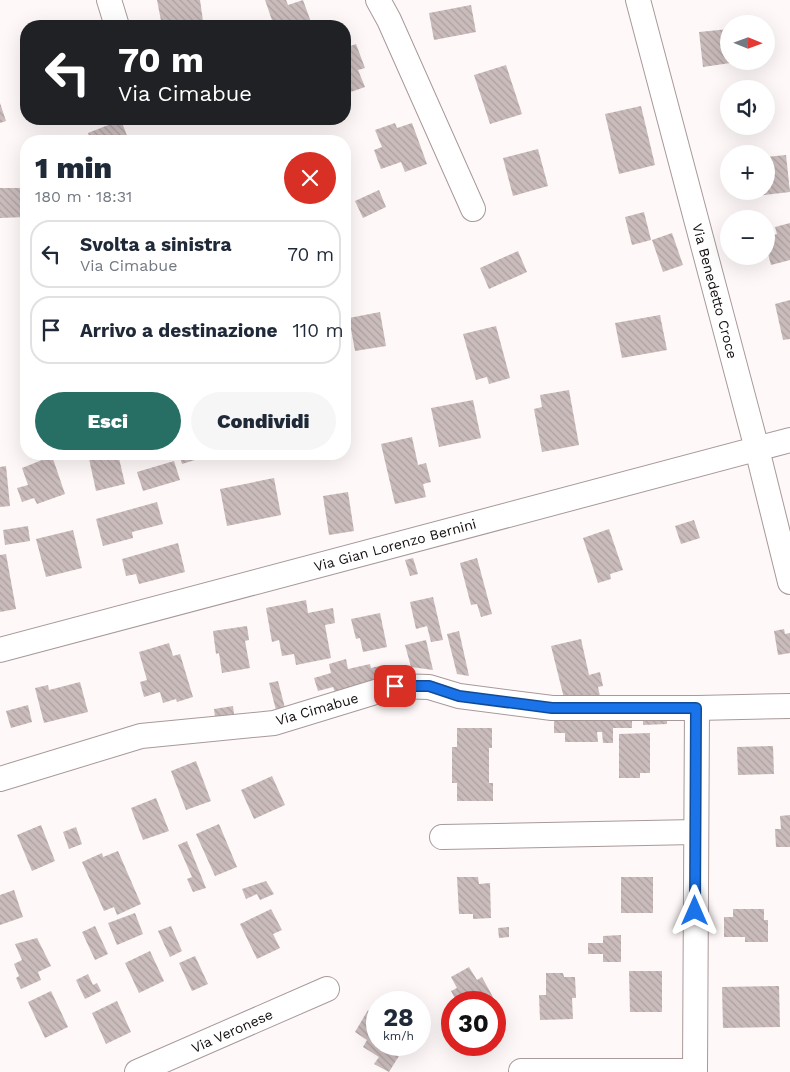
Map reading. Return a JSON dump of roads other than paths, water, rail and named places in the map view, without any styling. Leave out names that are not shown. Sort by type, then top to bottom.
[{"type":"street","points":[[109,0],[115,20]]},
{"type":"street","points":[[378,0],[389,20],[474,209]]},
{"type":"street","name":"Via Benedetto Croce","points":[[638,0],[757,449],[790,582]]},
{"type":"street","name":"Via Gian Lorenzo Bernini","points":[[0,650],[790,440]]},
{"type":"street","name":"Via Cimabue","points":[[0,779],[141,736],[274,723],[395,686],[429,686],[459,696],[552,708],[696,708]]},
{"type":"street","points":[[521,1070],[695,1071],[696,708],[790,706]]},
{"type":"street","points":[[442,836],[695,832]]},
{"type":"street","name":"Via Veronese","points":[[137,1072],[326,989]]}]
